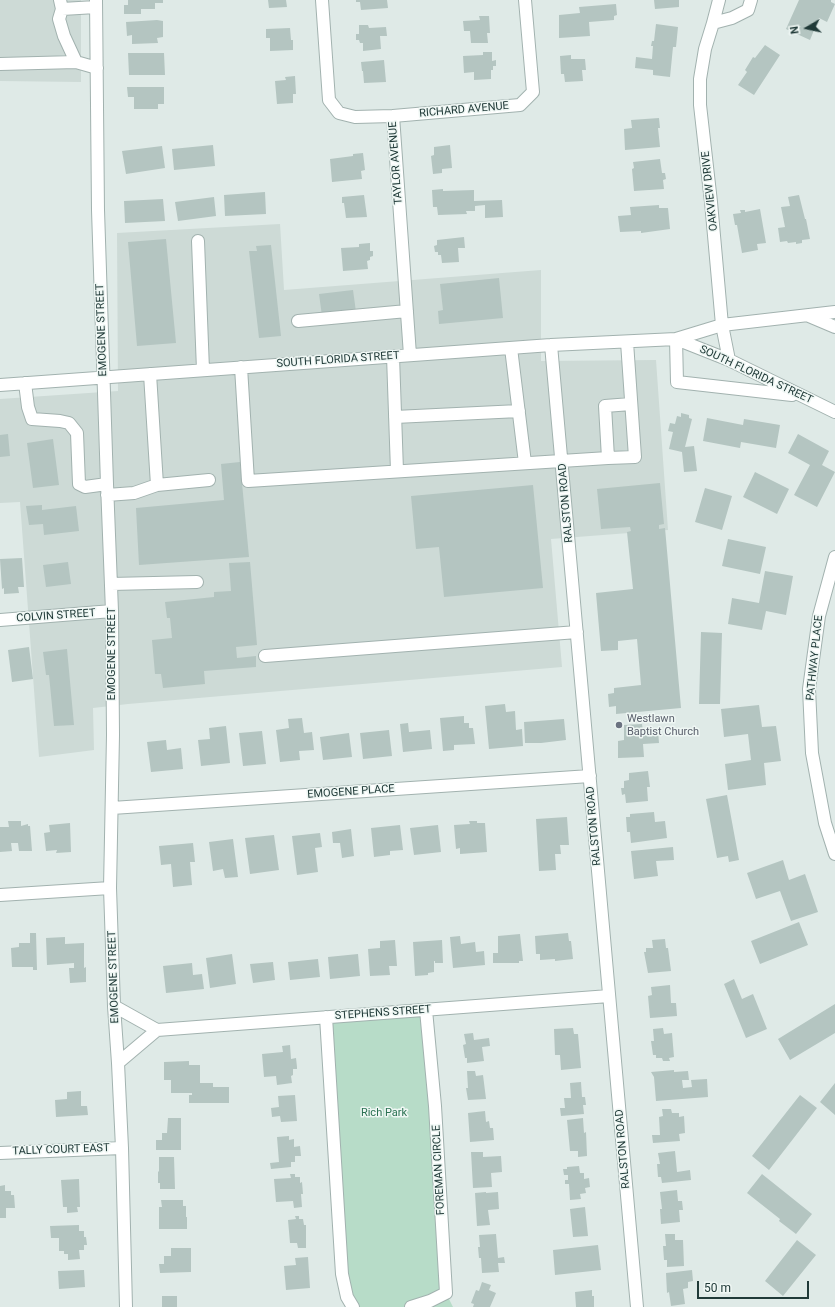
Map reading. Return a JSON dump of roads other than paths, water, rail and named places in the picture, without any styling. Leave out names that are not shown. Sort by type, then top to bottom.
[{"type":"street","name":"TAYLOR AVENUE","points":[[322,0],[329,100],[339,113],[355,117],[392,116],[410,355]]},
{"type":"street","name":"RICHARD AVENUE","points":[[392,116],[520,105],[533,92],[525,0]]},
{"type":"street","name":"OAKVIEW DRIVE","points":[[719,0],[705,49],[701,71],[700,105],[711,202],[722,325],[729,360]]},
{"type":"street","points":[[713,24],[732,18],[748,10],[751,0]]},
{"type":"street","points":[[76,62],[64,36],[59,19],[61,4],[96,3]]},
{"type":"street","name":"EMOGENE STREET","points":[[96,3],[98,210],[107,489],[112,584],[112,808],[110,888],[114,1006],[122,1148],[126,1307]]},
{"type":"street","points":[[0,64],[76,62],[97,68]]},
{"type":"street","points":[[198,241],[203,370]]},
{"type":"street","points":[[298,321],[406,311]]},
{"type":"street","name":"SOUTH FLORIDA STREET","points":[[0,385],[551,345],[676,339],[722,325],[835,312]]},
{"type":"street","points":[[808,315],[835,327]]},
{"type":"street","points":[[676,339],[677,382],[801,396]]},
{"type":"street","name":"SOUTH FLORIDA STREET","points":[[676,339],[729,360],[835,412]]},
{"type":"street","points":[[241,367],[248,481],[635,457],[627,342]]},
{"type":"street","name":"RALSTON ROAD","points":[[551,345],[638,1307]]},
{"type":"street","points":[[511,348],[525,463]]},
{"type":"street","points":[[393,356],[397,471]]},
{"type":"street","points":[[150,374],[158,485]]},
{"type":"street","points":[[25,383],[28,407],[32,419],[69,423],[77,432],[79,484],[85,487],[134,493],[158,485],[209,480]]},
{"type":"street","points":[[608,458],[604,406],[632,404]]},
{"type":"street","points":[[395,417],[518,411]]},
{"type":"street","name":"PATHWAY PLACE","points":[[835,557],[819,616],[810,689],[812,753],[825,823],[835,854]]},
{"type":"street","points":[[112,584],[197,582]]},
{"type":"street","name":"COLVIN STREET","points":[[0,620],[112,611]]},
{"type":"street","points":[[265,656],[577,632]]},
{"type":"street","name":"EMOGENE PLACE","points":[[112,808],[590,776]]},
{"type":"street","points":[[0,895],[110,888]]},
{"type":"street","name":"STEPHENS STREET","points":[[157,1030],[609,996]]},
{"type":"street","points":[[114,1006],[157,1030],[118,1063]]},
{"type":"street","name":"FOREMAN CIRCLE","points":[[410,1307],[430,1301],[446,1293],[435,1106],[426,1010]]},
{"type":"street","points":[[326,1017],[342,1274],[347,1297],[353,1307]]},
{"type":"street","name":"TALLY COURT EAST","points":[[0,1153],[122,1148]]},
{"type":"place","name":"Westlawn Baptist Church","points":[[619,725]]},
{"type":"park label","name":"Rich Park","points":[[384,1113]]}]
